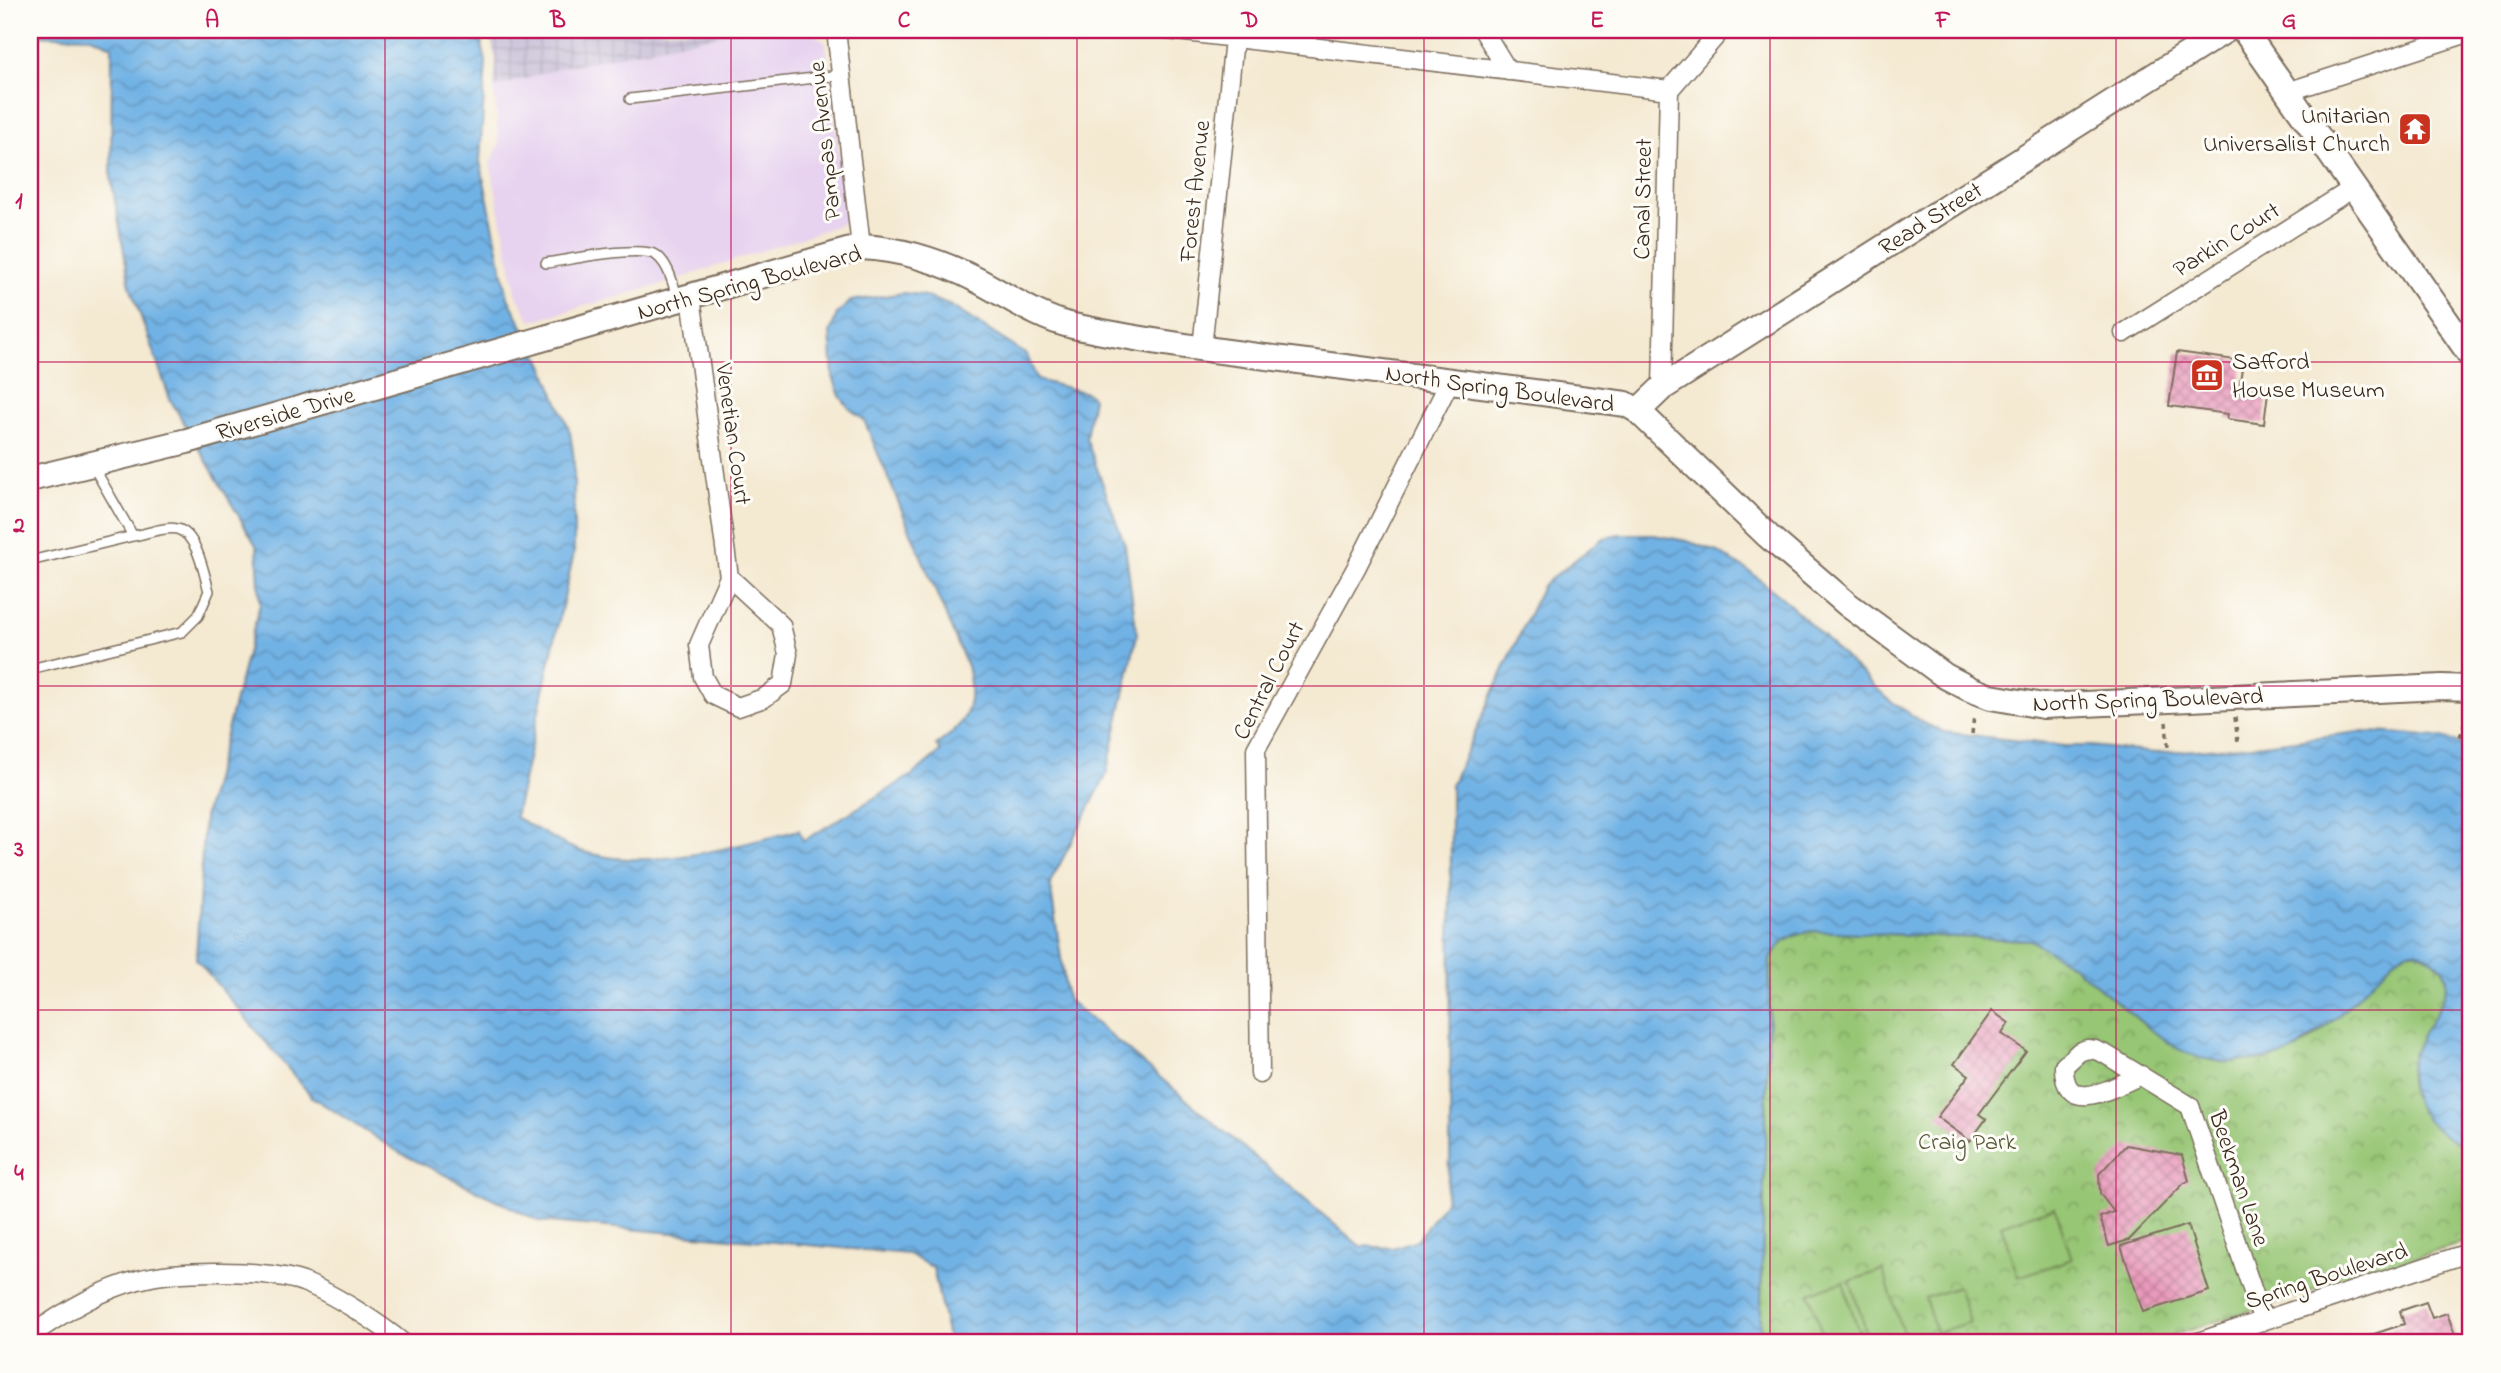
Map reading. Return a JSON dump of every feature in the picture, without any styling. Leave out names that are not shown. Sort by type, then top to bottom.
[{"type":"street","name":"Pampas Avenue","points":[[836,30],[861,247]]},
{"type":"street","points":[[1169,30],[1669,90],[1720,30]]},
{"type":"street","points":[[1483,30],[1508,71]]},
{"type":"street","name":"Read Street","points":[[1638,411],[1662,388],[2226,30]]},
{"type":"street","points":[[2244,30],[2471,356]]},
{"type":"street","points":[[2287,92],[2471,32]]},
{"type":"street","name":"Forest Avenue","points":[[1202,348],[1234,38]]},
{"type":"street","name":"Canal Street","points":[[1662,388],[1669,90]]},
{"type":"street","name":"Parkin Court","points":[[2124,333],[2355,187]]},
{"type":"street","name":"North Spring Boulevard","points":[[538,340],[861,247],[883,248],[922,256],[975,279],[1040,315],[1070,326],[1202,348],[1626,404],[1638,411],[1768,536],[1847,604],[1945,676],[1991,697],[2043,706],[2442,687],[2471,688]]},
{"type":"street","name":"Venetian Court","points":[[685,299],[729,577]]},
{"type":"street","name":"Riverside Drive","points":[[30,479],[187,441],[538,340]]},
{"type":"street","name":"Central Court","points":[[1260,1074],[1256,749],[1356,568],[1450,381]]},
{"type":"street","points":[[729,577],[780,625],[788,654],[783,684],[764,698],[738,707],[713,695],[703,677],[699,645],[729,577]]},
{"type":"street","name":"Beekman Lane","points":[[2141,1076],[2190,1107],[2263,1321]]},
{"type":"street","name":"Spring Boulevard","points":[[2195,1343],[2470,1254]]},
{"type":"street","points":[[30,1336],[87,1300],[121,1286],[154,1276],[204,1273],[257,1275],[302,1282],[327,1294],[403,1343]]},
{"type":"lane","points":[[630,99],[841,75]]},
{"type":"lane","points":[[546,263],[639,251],[657,256],[685,299]]},
{"type":"lane","points":[[92,464],[133,536]]},
{"type":"lane","points":[[30,561],[133,536],[178,529],[188,534],[197,549],[209,591],[198,616],[182,632],[30,669]]},
{"type":"path","points":[[2460,737],[2471,701]]},
{"type":"shaded area","points":[[488,30],[742,30],[564,67],[494,88],[496,59]]},
{"type":"shaded area","points":[[742,30],[809,30],[826,43],[847,222],[667,283],[531,321],[517,296],[490,163],[499,145],[494,88],[563,67]]},
{"type":"green space","name":"Craig Park","points":[[1812,931],[2031,940],[2076,968],[2152,1031],[2180,1050],[2269,1059],[2292,1052],[2313,1038],[2403,953],[2410,951],[2422,954],[2440,966],[2447,978],[2447,984],[2444,996],[2414,1054],[2409,1082],[2413,1094],[2442,1129],[2451,1138],[2471,1149],[2471,1238],[2149,1343],[1760,1343],[1770,960],[1787,940]]},
{"type":"green space","points":[[2055,1207],[2072,1259],[2018,1277],[2001,1225]]},
{"type":"green space","points":[[1883,1270],[1906,1342],[1903,1343],[1870,1343],[1850,1281]]},
{"type":"green space","points":[[1843,1282],[1862,1343],[1825,1343],[1809,1293]]},
{"type":"green space","points":[[1958,1287],[1970,1322],[1936,1333],[1925,1298]]},
{"type":"water","points":[[30,30],[478,30],[486,61],[480,161],[508,298],[543,365],[570,432],[574,459],[574,553],[515,817],[572,848],[617,858],[643,859],[669,858],[723,849],[799,830],[803,841],[912,775],[941,751],[936,745],[956,729],[967,712],[970,679],[967,666],[864,420],[849,408],[840,396],[833,377],[830,333],[837,314],[851,301],[904,293],[921,295],[949,305],[1027,355],[1037,380],[1087,393],[1093,398],[1086,438],[1125,545],[1137,635],[1106,776],[1050,883],[1067,999],[1360,1246],[1393,1248],[1417,1240],[1445,1202],[1450,1160],[1451,785],[1542,586],[1602,539],[1618,534],[1648,534],[1687,541],[1718,552],[1749,571],[1785,600],[1888,699],[1923,723],[1944,732],[2155,753],[2247,746],[2359,732],[2392,733],[2447,738],[2471,750],[2471,1149],[2453,1141],[2425,1118],[2411,1089],[2413,1054],[2441,1004],[2447,983],[2444,971],[2435,961],[2416,952],[2404,952],[2396,958],[2336,1018],[2291,1053],[2269,1059],[2223,1062],[2200,1058],[2180,1050],[2152,1031],[2076,968],[2031,940],[1812,931],[1787,940],[1770,960],[1760,1343],[949,1343],[933,1268],[908,1254],[539,1221],[400,1153],[312,1097],[196,959],[204,818],[260,604],[257,547],[170,399],[130,286],[111,178],[112,46],[91,37],[30,35]]},
{"type":"building","name":"Safford House Museum","points":[[2177,352],[2243,361],[2239,389],[2268,392],[2264,424],[2227,419],[2228,414],[2169,406]]},
{"type":"building","points":[[1992,1011],[2009,1023],[2002,1034],[2026,1051],[1979,1114],[1986,1119],[1970,1141],[1937,1117],[1969,1075],[1954,1064]]},
{"type":"building","points":[[2126,1145],[2182,1155],[2189,1181],[2129,1240],[2109,1246],[2100,1217],[2114,1212],[2100,1194],[2099,1174]]},
{"type":"building","points":[[2188,1225],[2209,1291],[2143,1312],[2121,1246]]},
{"type":"building","points":[[2426,1302],[2432,1318],[2447,1313],[2458,1343],[2356,1343],[2356,1340],[2404,1324],[2400,1311]]},
{"type":"place","name":"Unitarian Universalist Church","points":[[2415,129]]},
{"type":"place","name":"Safford House Museum","points":[[2207,375]]}]
